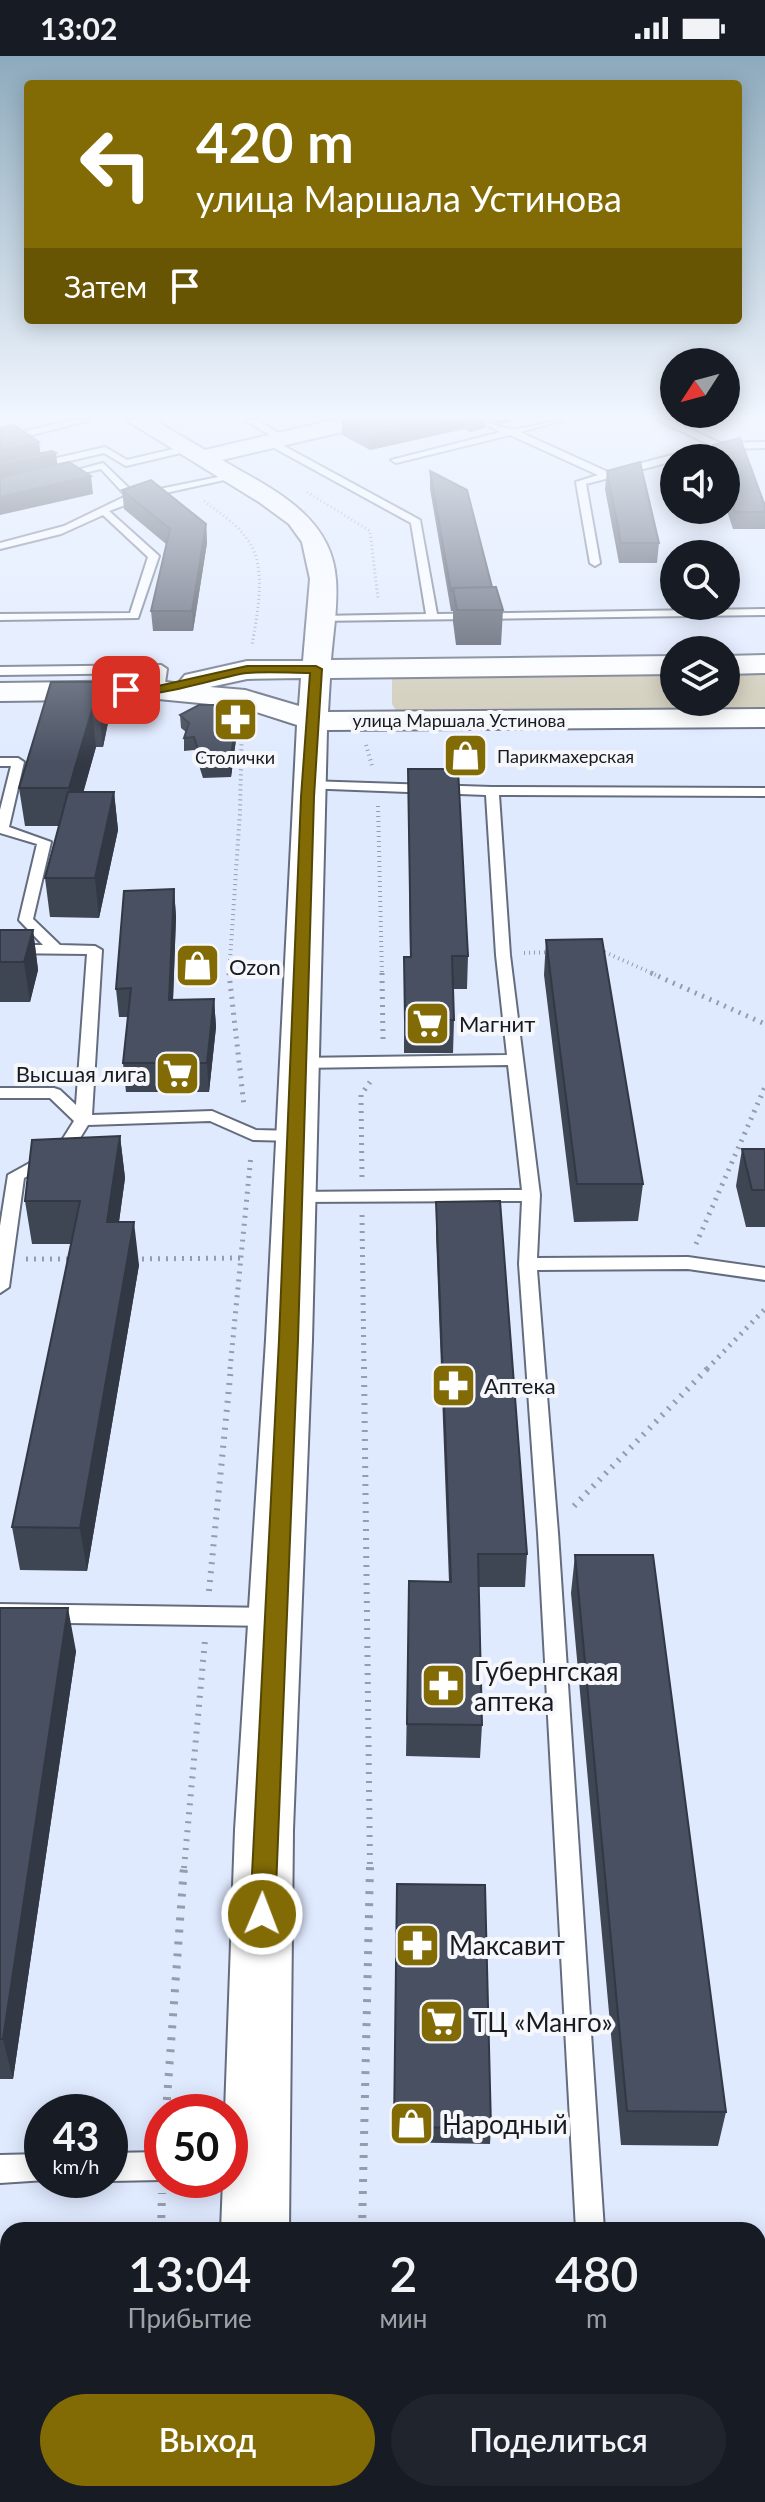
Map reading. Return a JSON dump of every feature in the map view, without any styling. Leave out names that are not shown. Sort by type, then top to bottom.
[{"type":"main road","points":[[248,2094],[289,1340],[291,1197],[274,1136],[298,1063],[308,785],[323,579],[315,541],[310,534]]},
{"type":"main road","points":[[740,665],[765,664]]},
{"type":"main road","name":"улица Маршала Устинова","points":[[158,690],[247,670],[660,665]]},
{"type":"main road","name":"улица Маршала Устинова","points":[[0,692],[158,690],[245,699],[314,721],[765,718]]},
{"type":"main road","points":[[248,2196],[253,2222]]},
{"type":"lane","points":[[0,546],[48,534]]},
{"type":"lane","points":[[0,617],[134,616],[154,556],[130,534]]},
{"type":"lane","points":[[418,534],[432,617]]},
{"type":"lane","points":[[590,534],[595,563]]},
{"type":"lane","points":[[318,619],[765,612]]},
{"type":"lane","points":[[0,671],[161,669],[158,690]]},
{"type":"lane","points":[[0,762],[18,762],[2,829],[44,842],[26,920],[56,950]]},
{"type":"lane","points":[[308,785],[492,791],[765,792]]},
{"type":"lane","points":[[492,791],[503,955],[531,1195],[528,1264],[548,1533],[590,2222]]},
{"type":"lane","points":[[0,949],[95,950],[83,1120],[63,1152],[8,1176],[0,1287]]},
{"type":"lane","points":[[298,1063],[514,1060]]},
{"type":"lane","points":[[0,1093],[54,1093],[83,1120],[212,1116],[274,1136]]},
{"type":"lane","points":[[291,1197],[531,1195]]},
{"type":"lane","points":[[528,1264],[688,1263],[765,1274]]},
{"type":"lane","points":[[0,1613],[275,1617]]},
{"type":"lane","points":[[0,2169],[24,2168]]},
{"type":"path","points":[[241,534],[250,542],[255,554],[258,580],[254,639],[247,670]]},
{"type":"path","points":[[167,2094],[186,1834],[241,1258],[274,1136],[240,1095],[228,966],[245,699]]},
{"type":"path","points":[[362,2222],[371,1830],[361,1095],[384,1061],[378,786],[365,745],[374,739],[379,720]]},
{"type":"path","points":[[597,949],[765,1024]]},
{"type":"path","points":[[503,955],[550,952]]},
{"type":"path","points":[[688,1263],[765,1087]]},
{"type":"path","points":[[131,1259],[241,1258]]},
{"type":"path","points":[[3,1259],[84,1259]]},
{"type":"path","points":[[548,1533],[765,1309]]},
{"type":"path","points":[[161,2222],[162,2198]]},
{"type":"shaded area","points":[[740,674],[765,674],[765,715],[740,715]]},
{"type":"shaded area","points":[[660,675],[660,715],[398,714],[392,704],[392,679]]},
{"type":"building","points":[[169,534],[204,534],[192,611],[151,611]]},
{"type":"building","points":[[441,534],[478,534],[492,587],[453,588],[454,591],[451,591]]},
{"type":"building","points":[[619,534],[657,534],[659,543],[621,543]]},
{"type":"building","points":[[496,587],[503,610],[457,610],[453,588]]},
{"type":"building","points":[[51,682],[106,682],[99,710],[92,710],[69,788],[19,788]]},
{"type":"building","points":[[199,705],[238,705],[230,764],[203,765],[194,737],[184,738],[189,723],[180,715]]},
{"type":"building","points":[[408,769],[458,769],[468,956],[452,956],[454,1020],[405,1020],[404,957],[411,957]]},
{"type":"building","points":[[68,792],[114,792],[95,878],[45,878]]},
{"type":"building","points":[[174,889],[169,1000],[214,999],[207,1063],[123,1063],[131,988],[116,989],[124,891]]},
{"type":"building","points":[[0,930],[33,930],[24,962],[0,962]]},
{"type":"building","points":[[602,939],[643,1184],[577,1184],[546,940]]},
{"type":"building","points":[[120,1136],[107,1222],[134,1222],[80,1528],[12,1527],[80,1201],[25,1201],[32,1140]]},
{"type":"building","points":[[742,1149],[765,1149],[765,1190],[752,1190]]},
{"type":"building","points":[[500,1201],[527,1554],[478,1554],[482,1725],[407,1724],[409,1581],[451,1582],[436,1202]]},
{"type":"building","points":[[575,1555],[653,1555],[726,2112],[627,2111]]},
{"type":"building","points":[[0,1608],[68,1608],[3,2039],[0,2039]]},
{"type":"building","name":"ТЦ «Манго»","points":[[397,1884],[485,1885],[491,2128],[394,2127]]},
{"type":"place","name":"Столички","points":[[235,719]]},
{"type":"place","name":"Парикмахерская","points":[[466,756]]},
{"type":"place","name":"Ozon","points":[[198,966]]},
{"type":"place","name":"Магнит","points":[[428,1023]]},
{"type":"place","name":"Высшая лига","points":[[178,1073]]},
{"type":"place","name":"Аптека","points":[[453,1385]]},
{"type":"place","name":"Губернгская аптека","points":[[443,1686]]},
{"type":"place","name":"Максавит","points":[[418,1945]]},
{"type":"place","name":"ТЦ «Манго»","points":[[441,2022]]},
{"type":"place","name":"Народный","points":[[411,2124]]},
{"type":"route","points":[[126,690],[158,690],[247,670],[316,669],[310,746],[296,1136],[291,1197],[289,1340],[262,1914]]}]
